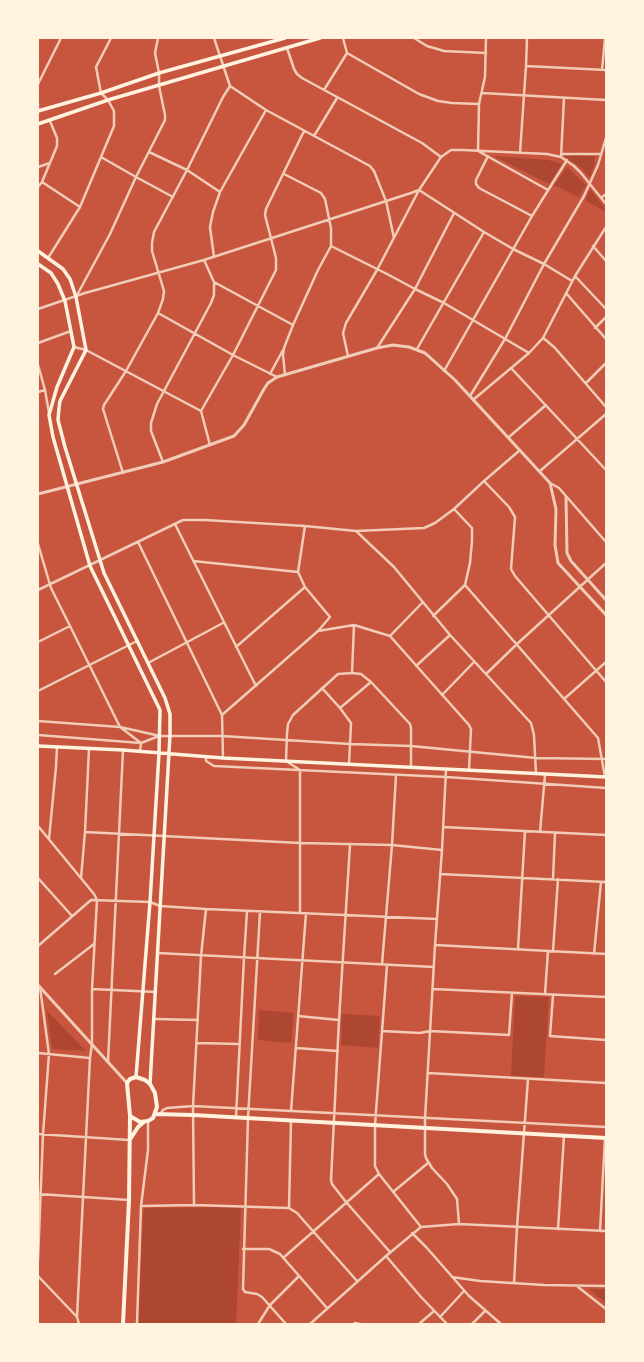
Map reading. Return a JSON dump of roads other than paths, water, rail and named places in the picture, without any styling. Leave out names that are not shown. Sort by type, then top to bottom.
[{"type":"main road","points":[[38,110],[101,93],[159,73],[284,38]]},
{"type":"main road","points":[[38,124],[108,100],[320,38]]},
{"type":"main road","points":[[38,251],[63,269],[70,279],[76,297],[86,350],[60,401],[58,420],[76,484],[104,573],[169,707],[170,735],[150,1084]]},
{"type":"main road","points":[[38,264],[51,273],[65,300],[74,347],[57,387],[49,415],[53,437],[90,566],[160,710],[160,736],[150,902],[136,1077]]},
{"type":"main road","points":[[38,746],[123,750],[223,758],[606,777]]},
{"type":"main road","points":[[124,1324],[130,1140],[130,1116],[126,1083],[130,1078],[136,1077],[145,1080],[150,1084],[155,1093],[157,1114]]},
{"type":"main road","points":[[130,1140],[138,1127],[157,1114],[236,1117],[606,1138]]},
{"type":"main road","points":[[130,1116],[140,1122],[146,1122]]},
{"type":"street","points":[[38,84],[61,38]]},
{"type":"street","points":[[48,258],[80,207],[114,126],[114,111],[108,100],[101,93],[96,67],[111,38]]},
{"type":"street","points":[[76,297],[110,234],[136,177],[165,120],[159,86],[159,73],[154,53],[158,38]]},
{"type":"street","points":[[214,38],[230,86],[266,110],[370,166],[374,171],[386,201],[394,238]]},
{"type":"street","points":[[343,38],[347,53],[419,94],[445,102],[480,104]]},
{"type":"street","points":[[414,38],[427,46],[444,51],[486,53]]},
{"type":"street","points":[[478,151],[480,104],[485,77],[486,38]]},
{"type":"street","points":[[520,153],[526,66],[526,38]]},
{"type":"street","points":[[526,66],[604,70],[605,38]]},
{"type":"street","points":[[287,48],[291,64],[297,74],[337,98],[422,143],[441,157]]},
{"type":"street","points":[[324,90],[347,53]]},
{"type":"street","points":[[123,473],[103,410],[104,405],[126,371],[158,313],[164,295],[152,251],[153,238],[223,97],[230,86]]},
{"type":"street","points":[[482,93],[606,100]]},
{"type":"street","points":[[314,136],[337,98]]},
{"type":"street","points":[[561,155],[564,98]]},
{"type":"street","points":[[38,104],[38,110]]},
{"type":"street","points":[[214,257],[210,227],[213,212],[220,192],[266,110]]},
{"type":"street","points":[[38,188],[57,146],[57,138],[50,120]]},
{"type":"street","points":[[210,445],[201,411],[233,355],[276,270],[276,258],[265,215],[266,209],[304,131]]},
{"type":"street","points":[[470,396],[505,339],[544,264],[590,183],[606,138]]},
{"type":"street","points":[[348,356],[343,333],[344,328],[377,270],[419,190],[441,157],[451,150],[561,155],[601,154]]},
{"type":"street","points":[[478,151],[548,190]]},
{"type":"street","points":[[149,152],[187,170],[220,192]]},
{"type":"street","points":[[561,155],[590,183],[606,204]]},
{"type":"street","points":[[488,156],[476,180],[476,184],[479,188],[532,216]]},
{"type":"street","points":[[101,157],[173,197]]},
{"type":"street","points":[[444,371],[512,249],[567,160]]},
{"type":"street","points":[[38,167],[50,163]]},
{"type":"street","points":[[270,374],[284,348],[318,270],[331,246],[331,228],[325,199],[321,193],[284,174]]},
{"type":"street","points":[[42,182],[80,207]]},
{"type":"street","points":[[38,309],[214,257],[419,190]]},
{"type":"street","points":[[419,190],[512,249],[544,264],[572,282]]},
{"type":"street","points":[[602,198],[606,194]]},
{"type":"street","points":[[377,348],[415,290],[454,213]]},
{"type":"street","points":[[473,400],[529,353],[543,338],[575,276],[606,227]]},
{"type":"street","points":[[417,349],[484,232]]},
{"type":"street","points":[[331,246],[415,290],[444,303],[529,353]]},
{"type":"street","points":[[593,246],[606,261]]},
{"type":"street","points":[[162,462],[151,431],[153,415],[156,404],[211,303],[214,294],[214,282],[204,260]]},
{"type":"street","points":[[575,276],[606,308]]},
{"type":"street","points":[[214,282],[293,325]]},
{"type":"street","points":[[566,293],[606,339]]},
{"type":"street","points":[[158,313],[233,355],[277,377]]},
{"type":"street","points":[[595,328],[606,317]]},
{"type":"street","points":[[38,343],[71,331]]},
{"type":"street","points":[[543,338],[555,348],[606,407]]},
{"type":"street","points":[[38,494],[162,462],[234,436],[239,432],[250,415],[264,388],[268,383],[277,377],[348,356],[393,345],[417,349],[433,359],[509,437],[550,483],[558,488],[606,542]]},
{"type":"street","points":[[74,347],[86,350],[201,411]]},
{"type":"street","points":[[284,348],[283,355],[285,375]]},
{"type":"street","points":[[586,384],[606,363]]},
{"type":"street","points":[[38,365],[45,390],[49,415]]},
{"type":"street","points":[[511,368],[606,470]]},
{"type":"street","points":[[38,392],[45,390]]},
{"type":"street","points":[[509,437],[546,405]]},
{"type":"street","points":[[540,471],[606,414]]},
{"type":"street","points":[[38,590],[183,520],[305,526],[356,531],[424,528],[454,509],[520,450]]},
{"type":"street","points":[[484,481],[509,507],[515,517],[511,568],[515,576],[606,682]]},
{"type":"street","points":[[550,483],[556,508],[556,554],[558,563],[606,615]]},
{"type":"street","points":[[566,497],[567,553],[570,561],[606,600]]},
{"type":"street","points":[[433,616],[465,585],[470,563],[472,528],[454,509]]},
{"type":"street","points":[[175,524],[223,623],[256,686]]},
{"type":"street","points":[[222,715],[318,631],[330,617],[305,587],[298,572],[305,526]]},
{"type":"street","points":[[356,531],[394,567],[433,616],[531,723],[534,735],[536,774]]},
{"type":"street","points":[[138,542],[188,642],[222,715],[223,758]]},
{"type":"street","points":[[38,544],[50,584],[120,727],[141,743]]},
{"type":"street","points":[[193,561],[298,572]]},
{"type":"street","points":[[486,674],[579,586],[606,563]]},
{"type":"street","points":[[465,585],[598,738],[604,759],[606,777]]},
{"type":"street","points":[[236,647],[305,587]]},
{"type":"street","points":[[390,636],[423,602]]},
{"type":"street","points":[[148,663],[223,623]]},
{"type":"street","points":[[318,631],[354,625],[390,636],[471,729],[469,771]]},
{"type":"street","points":[[352,673],[354,625]]},
{"type":"street","points":[[38,642],[70,626]]},
{"type":"street","points":[[416,666],[450,635]]},
{"type":"street","points":[[38,691],[137,641]]},
{"type":"street","points":[[442,695],[474,662]]},
{"type":"street","points":[[564,699],[606,662]]},
{"type":"street","points":[[300,770],[286,761],[288,724],[293,715],[338,674],[352,673],[362,674],[410,724],[411,768]]},
{"type":"street","points":[[340,708],[371,682]]},
{"type":"street","points":[[322,688],[351,723],[349,764]]},
{"type":"street","points":[[38,721],[120,727],[160,736]]},
{"type":"street","points":[[38,735],[141,743],[160,736],[170,735],[222,736],[350,744],[411,746],[536,758],[604,759]]},
{"type":"street","points":[[139,752],[141,743]]},
{"type":"street","points":[[49,839],[57,747]]},
{"type":"street","points":[[81,879],[89,749]]},
{"type":"street","points":[[108,1062],[123,750]]},
{"type":"street","points":[[206,756],[206,760],[214,766],[446,777],[606,788]]},
{"type":"street","points":[[300,770],[300,913]]},
{"type":"street","points":[[446,770],[424,1128],[425,1154],[428,1163],[447,1184],[457,1199],[459,1224]]},
{"type":"street","points":[[382,964],[396,775]]},
{"type":"street","points":[[540,832],[545,775]]},
{"type":"street","points":[[38,826],[97,900],[92,989],[92,1044],[90,1058],[77,1317],[79,1324]]},
{"type":"street","points":[[443,827],[606,835]]},
{"type":"street","points":[[518,950],[525,831]]},
{"type":"street","points":[[85,832],[300,843],[392,845],[442,850]]},
{"type":"street","points":[[553,879],[555,833]]},
{"type":"street","points":[[350,845],[342,962],[331,1180],[332,1184],[346,1202],[390,1252]]},
{"type":"street","points":[[440,874],[606,882]]},
{"type":"street","points":[[38,878],[72,916]]},
{"type":"street","points":[[553,951],[558,879]]},
{"type":"street","points":[[594,954],[602,882]]},
{"type":"street","points":[[38,946],[90,900],[150,902],[160,906],[260,912],[437,919]]},
{"type":"street","points":[[194,1205],[193,1106],[201,956],[206,909]]},
{"type":"street","points":[[236,1117],[247,911]]},
{"type":"street","points":[[260,912],[248,1118],[243,1249],[243,1291],[257,1294],[286,1324]]},
{"type":"street","points":[[292,1111],[306,913]]},
{"type":"street","points":[[55,974],[95,944]]},
{"type":"street","points":[[435,945],[606,954]]},
{"type":"street","points":[[545,994],[548,951]]},
{"type":"street","points":[[158,953],[434,967]]},
{"type":"street","points":[[387,965],[375,1125],[376,1166],[379,1174],[421,1227]]},
{"type":"street","points":[[39,986],[126,1083]]},
{"type":"street","points":[[38,1260],[39,1194],[49,1054],[39,986]]},
{"type":"street","points":[[92,989],[156,992]]},
{"type":"street","points":[[432,989],[606,997]]},
{"type":"street","points":[[382,1031],[509,1035],[512,993]]},
{"type":"street","points":[[553,995],[550,1036],[606,1040]]},
{"type":"street","points":[[298,1016],[339,1020]]},
{"type":"street","points":[[154,1019],[198,1020]]},
{"type":"street","points":[[197,1043],[239,1044]]},
{"type":"street","points":[[296,1048],[338,1051]]},
{"type":"street","points":[[38,1053],[90,1058]]},
{"type":"street","points":[[428,1073],[606,1083]]},
{"type":"street","points":[[514,1283],[528,1079]]},
{"type":"street","points":[[157,1114],[167,1108],[193,1106],[376,1115],[425,1119],[606,1127]]},
{"type":"street","points":[[289,1208],[291,1120]]},
{"type":"street","points":[[137,1324],[142,1206],[148,1150],[146,1122]]},
{"type":"street","points":[[38,1134],[130,1140]]},
{"type":"street","points":[[558,1229],[564,1136]]},
{"type":"street","points":[[600,1231],[606,1138]]},
{"type":"street","points":[[394,1192],[428,1163]]},
{"type":"street","points":[[283,1258],[379,1174]]},
{"type":"street","points":[[39,1194],[129,1200]]},
{"type":"street","points":[[142,1206],[194,1205],[289,1208],[298,1213],[358,1281]]},
{"type":"street","points":[[310,1324],[390,1252],[421,1227],[459,1224],[606,1231]]},
{"type":"street","points":[[412,1233],[464,1291],[501,1324]]},
{"type":"street","points":[[243,1249],[270,1249],[280,1254],[327,1308]]},
{"type":"street","points":[[386,1256],[447,1324]]},
{"type":"street","points":[[38,1276],[77,1317]]},
{"type":"street","points":[[258,1324],[270,1306],[299,1276]]},
{"type":"street","points":[[452,1278],[514,1283],[606,1286]]},
{"type":"street","points":[[577,1286],[606,1309]]},
{"type":"street","points":[[440,1317],[464,1291]]},
{"type":"street","points":[[419,1324],[434,1311]]},
{"type":"street","points":[[472,1324],[485,1311]]},
{"type":"street","points":[[354,1324],[360,1324]]}]
